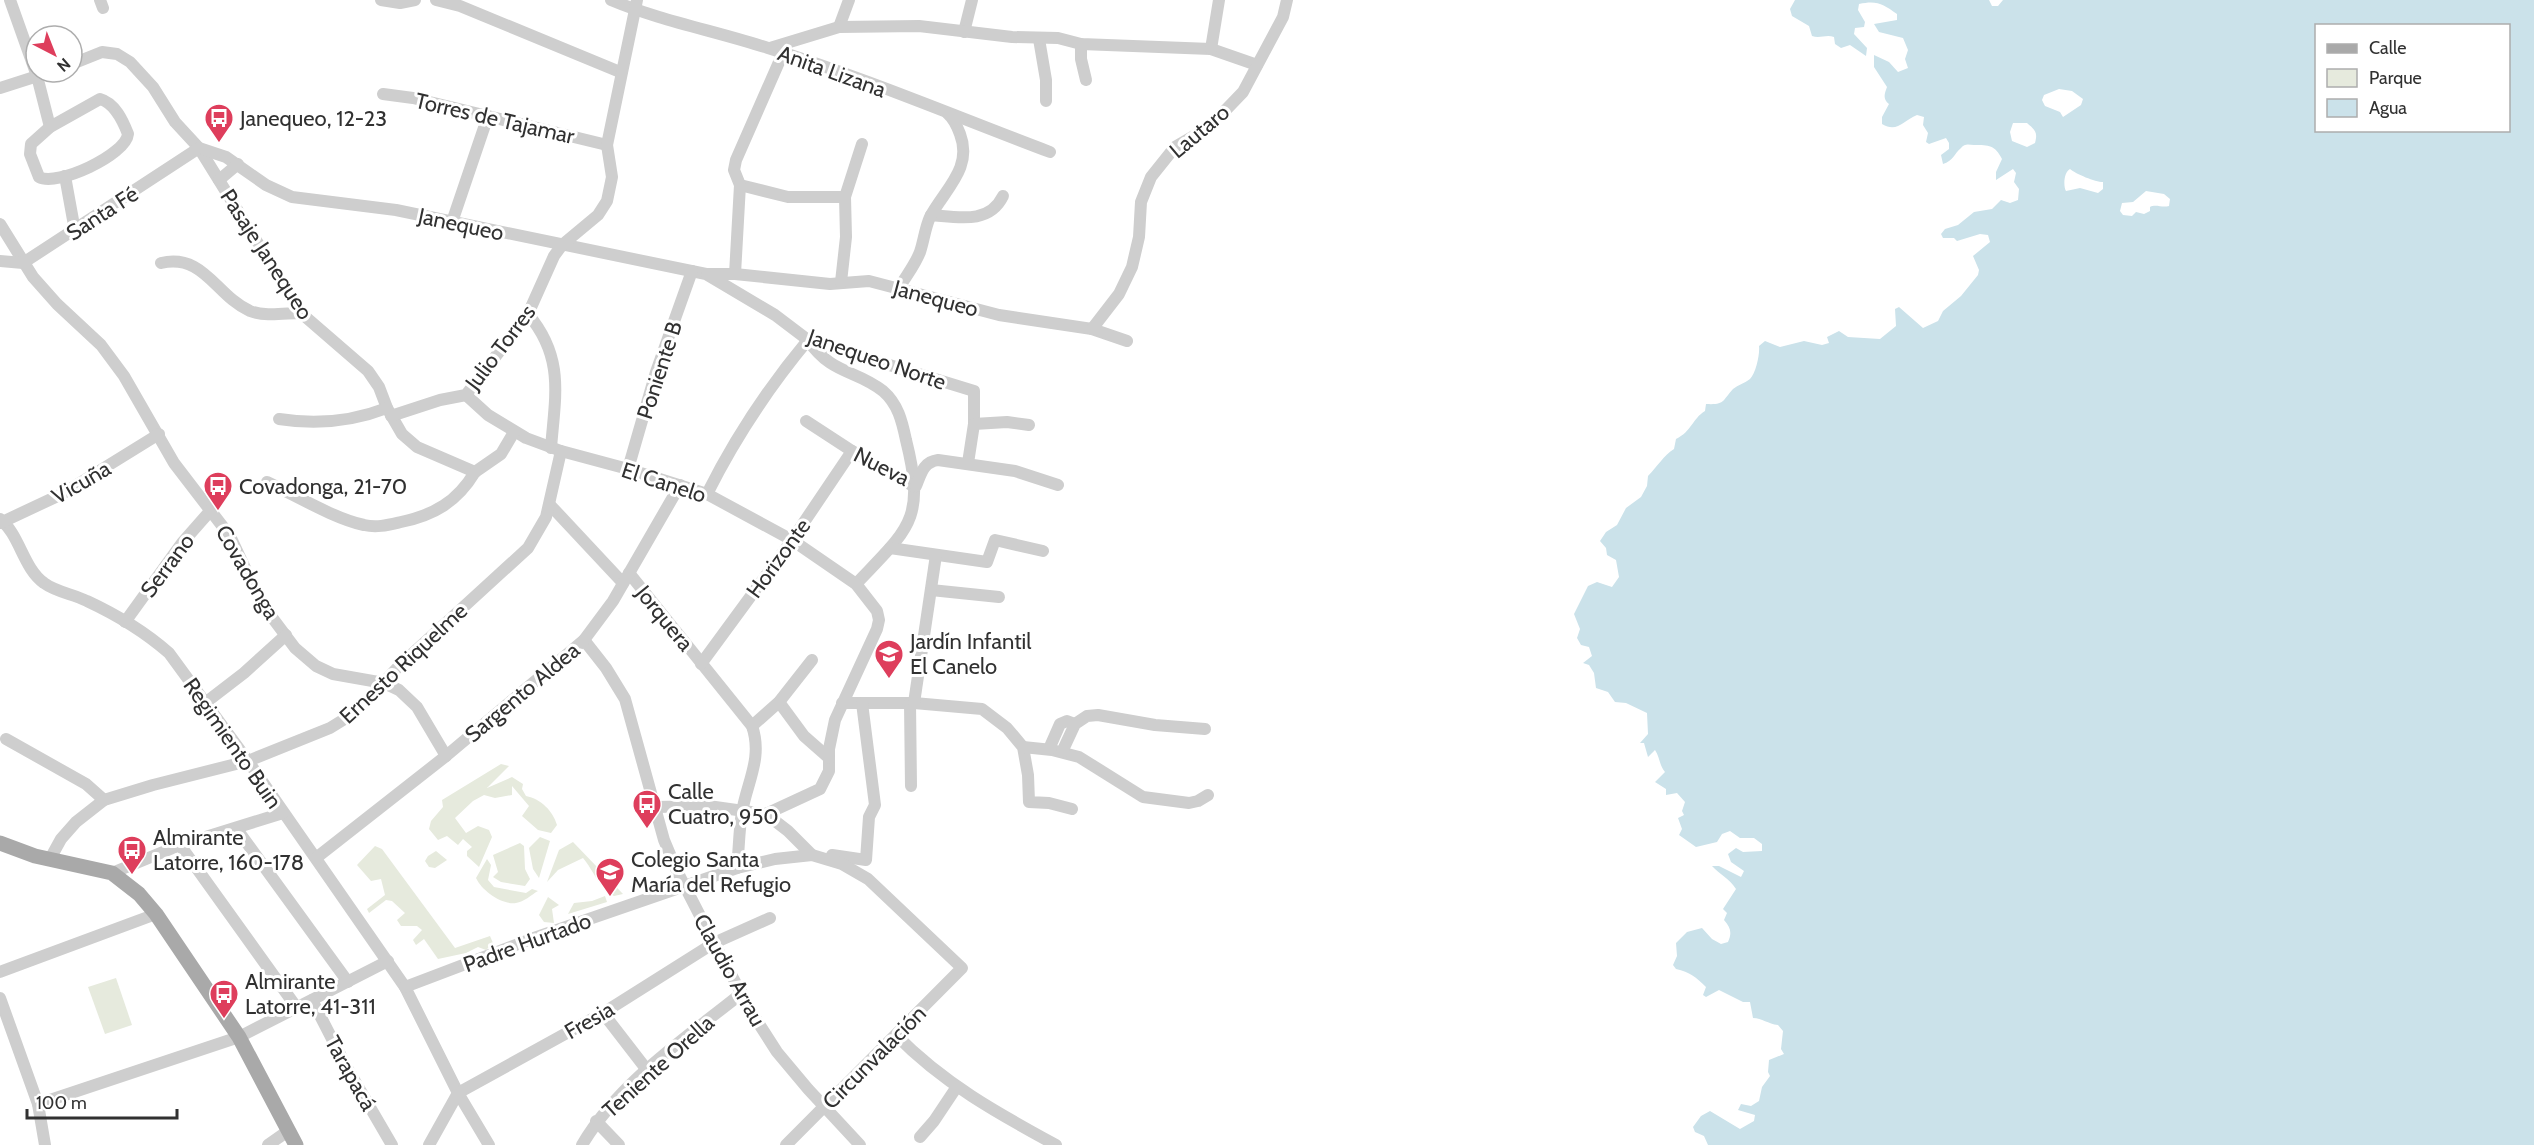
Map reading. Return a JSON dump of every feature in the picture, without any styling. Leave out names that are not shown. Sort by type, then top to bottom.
[{"type":"main road","points":[[0,843],[20,851],[112,873],[139,894],[156,914],[239,1037],[296,1145]]},
{"type":"street","points":[[10,0],[24,31]]},
{"type":"street","points":[[381,0],[400,3],[415,0]]},
{"type":"street","points":[[436,0],[460,6],[620,72]]},
{"type":"street","name":"Anita Lizana","points":[[611,0],[635,5],[770,48],[1050,152]]},
{"type":"street","points":[[839,27],[849,0]]},
{"type":"street","points":[[964,32],[972,0]]},
{"type":"street","points":[[1211,50],[1219,0]]},
{"type":"street","name":"Lautaro","points":[[1092,329],[1111,307],[1132,267],[1139,237],[1141,202],[1150,177],[1175,147],[1218,118],[1243,92],[1285,12],[1287,0]]},
{"type":"street","name":"Julio Torres","points":[[279,419],[311,423],[334,422],[466,395],[528,314],[554,256],[562,245],[598,214],[607,201],[612,177],[607,145],[635,5]]},
{"type":"street","points":[[770,48],[839,27],[919,26],[1039,39],[1058,38],[1081,44],[1211,50],[1257,65]]},
{"type":"street","points":[[1039,39],[1046,80],[1046,101]]},
{"type":"street","points":[[1081,44],[1081,59],[1086,80]]},
{"type":"street","name":"Janequeo","points":[[84,59],[102,52],[117,54],[130,62],[153,87],[175,122],[199,148],[238,164],[266,185],[292,197],[396,210],[692,271]]},
{"type":"street","points":[[735,274],[740,185],[734,170],[736,160],[783,53]]},
{"type":"street","points":[[0,88],[24,80]]},
{"type":"street","points":[[44,84],[50,127]]},
{"type":"street","name":"Torres de Tajamar","points":[[383,94],[413,98],[607,145]]},
{"type":"street","points":[[100,99],[106,101],[116,111],[128,134],[123,146],[91,166],[47,180],[39,177],[30,154],[31,144],[50,127],[100,99]]},
{"type":"street","points":[[899,288],[918,255],[931,215],[956,179],[964,154],[958,128],[948,113]]},
{"type":"street","points":[[452,222],[488,116]]},
{"type":"street","points":[[842,282],[846,237],[844,197],[862,144]]},
{"type":"street","name":"Pasaje Janequeo","points":[[199,148],[301,313],[368,371],[379,387],[389,412]]},
{"type":"street","name":"Santa Fé","points":[[23,264],[199,148]]},
{"type":"street","points":[[219,180],[238,164]]},
{"type":"street","points":[[65,176],[75,231]]},
{"type":"street","points":[[740,185],[788,197],[844,197]]},
{"type":"street","points":[[931,215],[982,216],[993,210],[1003,196]]},
{"type":"street","name":"Covadonga","points":[[0,224],[23,264],[57,304],[111,357],[186,481],[230,536],[262,604],[301,654],[333,674],[384,683],[399,690],[417,708],[446,756]]},
{"type":"street","points":[[0,261],[23,264]]},
{"type":"street","points":[[161,263],[175,261],[195,265],[233,301],[257,313],[301,313]]},
{"type":"street","name":"Janequeo Norte","points":[[692,271],[706,274],[775,315],[808,340],[974,391],[974,424],[968,463]]},
{"type":"street","name":"Poniente B","points":[[628,469],[656,372],[692,271]]},
{"type":"street","name":"Janequeo","points":[[706,274],[735,274],[830,284],[869,281],[1017,319],[1092,329],[1127,341]]},
{"type":"street","name":"Ernesto Riquelme","points":[[50,859],[61,839],[76,822],[104,800],[248,761],[339,724],[356,712],[438,629],[520,558],[536,537],[550,505],[556,450],[555,369],[546,340],[528,314]]},
{"type":"street","points":[[707,494],[730,449],[757,406],[808,340],[828,362],[873,385],[892,401],[901,418],[915,487],[910,518],[902,534],[856,584]]},
{"type":"street","name":"El Canelo","points":[[466,395],[514,432],[556,450],[628,469],[707,494],[792,540],[856,584],[877,611],[879,625],[842,703],[832,730],[828,778],[820,789],[766,814]]},
{"type":"street","points":[[389,412],[402,434],[417,447],[475,472]]},
{"type":"street","name":"Nueva","points":[[807,422],[915,487],[924,467],[931,461],[968,463],[1015,471],[1058,485]]},
{"type":"street","points":[[974,424],[1006,422],[1029,425]]},
{"type":"street","points":[[267,482],[347,520],[381,527],[418,519],[440,510],[457,496],[475,472],[501,454],[514,432]]},
{"type":"street","name":"Vicuña","points":[[1,521],[82,483],[159,434]]},
{"type":"street","name":"Horizonte","points":[[701,664],[792,540],[852,451]]},
{"type":"street","name":"Sargento Aldea","points":[[316,858],[446,756],[584,640],[603,618],[680,485]]},
{"type":"street","name":"Jorquera","points":[[550,505],[626,578],[753,726]]},
{"type":"street","name":"Serrano","points":[[124,622],[182,543],[211,510]]},
{"type":"street","name":"Regimiento Buin","points":[[1,521],[11,530],[34,572],[43,583],[91,603],[124,622],[169,653],[248,761],[405,987],[458,1093],[489,1145]]},
{"type":"street","points":[[890,548],[987,562],[995,540],[1043,551]]},
{"type":"street","points":[[911,786],[912,703],[936,555]]},
{"type":"street","points":[[931,590],[999,597]]},
{"type":"street","points":[[204,703],[244,673],[286,636]]},
{"type":"street","name":"Claudio Arrau","points":[[584,640],[606,668],[625,699],[670,856],[714,943],[777,1052],[860,1145]]},
{"type":"street","points":[[737,868],[742,811],[757,757],[757,741],[753,726],[779,702],[812,660]]},
{"type":"street","points":[[779,702],[804,736],[829,758]]},
{"type":"street","points":[[842,703],[912,703],[982,709],[1007,728],[1023,747],[1029,802],[1049,803],[1072,809]]},
{"type":"street","points":[[655,807],[691,805],[766,814],[818,857],[830,855],[866,860],[869,817],[875,805],[862,703]]},
{"type":"street","points":[[1056,750],[1060,724],[1067,721],[1075,724],[1087,716],[1098,715],[1155,725],[1205,729]]},
{"type":"street","points":[[6,739],[86,784],[104,800]]},
{"type":"street","points":[[1023,747],[1056,750],[1087,761],[1143,797],[1189,803],[1208,795]]},
{"type":"street","points":[[112,873],[180,845],[283,813]]},
{"type":"street","points":[[236,828],[348,981]]},
{"type":"street","points":[[180,845],[297,1008]]},
{"type":"street","name":"Padre Hurtado","points":[[405,987],[534,938],[737,868],[775,859],[818,857],[842,864],[868,879],[962,968]]},
{"type":"street","points":[[0,972],[156,914]]},
{"type":"street","name":"Fresia","points":[[458,1093],[603,1013],[714,943],[770,918]]},
{"type":"street","points":[[38,1104],[239,1037],[388,961]]},
{"type":"street","name":"Circunvalación","points":[[786,1145],[962,968]]},
{"type":"street","name":"Teniente Orella","points":[[582,1145],[596,1121],[647,1070],[742,993]]},
{"type":"street","points":[[0,998],[38,1104],[45,1145]]},
{"type":"street","name":"Tarapacá","points":[[312,1000],[350,1074],[392,1145]]},
{"type":"street","points":[[603,1013],[647,1070]]},
{"type":"street","points":[[896,1035],[923,1062],[956,1088],[1056,1145]]},
{"type":"street","points":[[920,1137],[934,1121],[956,1088]]},
{"type":"street","points":[[429,1145],[458,1093]]},
{"type":"street","points":[[596,1121],[619,1145]]},
{"type":"street","points":[[268,1145],[288,1131]]},
{"type":"green space","points":[[501,764],[509,766],[487,788],[512,777],[523,784],[522,789],[526,796],[546,806],[557,825],[551,833],[538,830],[522,816],[529,806],[512,786],[512,795],[495,798],[484,795],[473,801],[455,818],[466,833],[478,826],[489,830],[492,837],[479,867],[467,856],[467,851],[472,847],[463,839],[458,845],[447,836],[438,840],[429,829],[431,821],[443,807],[442,800]]},
{"type":"green space","points":[[540,837],[550,841],[539,878],[533,869],[529,848]]},
{"type":"green space","points":[[573,842],[623,894],[614,896],[609,892],[583,858],[558,870],[547,882],[559,850]]},
{"type":"green space","points":[[520,843],[524,846],[525,869],[530,879],[525,886],[501,882],[493,877],[498,872],[493,855]]},
{"type":"green space","points":[[375,846],[382,849],[455,948],[490,936],[493,943],[486,950],[478,947],[466,953],[438,959],[424,939],[416,945],[413,940],[422,930],[417,926],[401,926],[397,920],[405,913],[392,901],[386,900],[369,913],[367,909],[385,895],[381,879],[371,881],[357,865]]},
{"type":"green space","points":[[436,851],[447,860],[435,868],[429,867],[425,861]]},
{"type":"green space","points":[[487,859],[491,865],[488,880],[494,887],[526,893],[532,889],[538,891],[516,903],[505,902],[493,896],[476,878]]},
{"type":"green space","points":[[605,896],[607,902],[568,914],[574,903],[592,901]]},
{"type":"green space","points":[[548,897],[559,905],[552,909],[554,923],[544,922],[539,915]]},
{"type":"green space","points":[[116,978],[132,1025],[105,1034],[88,987]]},
{"type":"water","points":[[1795,0],[1989,0],[1992,6],[1998,6],[2003,0],[2534,0],[2534,1145],[1708,1145],[1704,1136],[1695,1132],[1693,1127],[1701,1116],[1710,1111],[1740,1129],[1754,1121],[1755,1115],[1738,1110],[1741,1104],[1751,1106],[1759,1101],[1762,1087],[1770,1076],[1769,1060],[1784,1054],[1781,1049],[1783,1031],[1778,1025],[1753,1018],[1750,1002],[1743,1002],[1719,990],[1706,997],[1703,995],[1706,987],[1702,983],[1689,973],[1676,969],[1673,965],[1677,956],[1676,943],[1687,932],[1702,928],[1712,939],[1721,944],[1728,942],[1730,931],[1724,920],[1727,913],[1723,909],[1736,889],[1712,866],[1719,866],[1741,877],[1744,871],[1731,862],[1728,854],[1736,848],[1743,852],[1762,851],[1762,844],[1754,838],[1740,838],[1730,831],[1722,834],[1717,842],[1696,847],[1679,835],[1682,829],[1678,818],[1684,815],[1682,811],[1685,802],[1677,793],[1666,795],[1666,789],[1655,782],[1665,772],[1655,750],[1648,757],[1644,743],[1640,743],[1648,734],[1647,713],[1626,703],[1615,702],[1608,692],[1596,688],[1594,673],[1589,665],[1583,663],[1592,656],[1589,647],[1581,645],[1577,638],[1580,629],[1574,614],[1588,586],[1597,582],[1612,587],[1619,577],[1616,560],[1607,555],[1606,548],[1600,541],[1606,532],[1617,525],[1626,508],[1641,497],[1647,486],[1648,476],[1674,449],[1676,439],[1705,411],[1706,404],[1720,403],[1733,389],[1750,379],[1757,363],[1759,346],[1765,341],[1780,347],[1804,341],[1822,345],[1829,343],[1827,337],[1839,331],[1848,337],[1880,339],[1896,326],[1895,309],[1899,307],[1923,328],[1938,321],[1943,311],[1961,296],[1978,275],[1979,270],[1973,256],[1990,242],[1988,235],[1980,234],[1957,241],[1954,238],[1943,238],[1941,234],[1945,229],[1958,225],[1974,212],[1992,209],[2001,200],[2010,203],[2018,200],[2019,189],[2014,182],[2016,173],[2013,169],[1996,180],[1996,172],[2002,159],[1991,147],[1963,146],[1943,164],[1941,155],[1949,149],[1949,143],[1946,138],[1929,144],[1926,142],[1928,133],[1923,125],[1924,117],[1917,115],[1896,127],[1882,124],[1882,117],[1889,104],[1885,97],[1887,87],[1874,67],[1874,55],[1889,62],[1898,72],[1908,68],[1905,59],[1908,50],[1903,38],[1879,32],[1874,24],[1897,20],[1897,14],[1880,4],[1871,2],[1859,4],[1858,10],[1865,22],[1864,27],[1855,28],[1854,34],[1867,48],[1866,56],[1850,45],[1841,48],[1835,44],[1834,37],[1812,36],[1809,26],[1792,16],[1790,9]],"holes":[[[2059,89],[2072,91],[2083,99],[2081,105],[2063,117],[2060,112],[2045,106],[2042,100],[2044,95]],[[2013,123],[2027,123],[2035,132],[2035,143],[2027,147],[2012,141],[2010,132]],[[2070,169],[2095,181],[2103,182],[2103,189],[2098,193],[2080,188],[2066,191],[2065,176]],[[2146,191],[2164,194],[2170,199],[2169,206],[2152,206],[2150,211],[2144,214],[2136,212],[2132,216],[2123,215],[2120,211],[2122,203],[2133,202]]]},
{"type":"place","name":"Janequeo, 12-23","points":[[219,144]]},
{"type":"place","name":"Covadonga, 21-70","points":[[218,512]]},
{"type":"place","name":"Jardín Infantil El Canelo","points":[[889,680]]},
{"type":"place","name":"Calle Cuatro, 950","points":[[647,830]]},
{"type":"place","name":"Almirante Latorre, 160-178","points":[[132,876]]},
{"type":"place","name":"Colegio Santa María del Refugio","points":[[610,898]]},
{"type":"place","name":"Almirante Latorre, 41-311","points":[[224,1020]]}]
